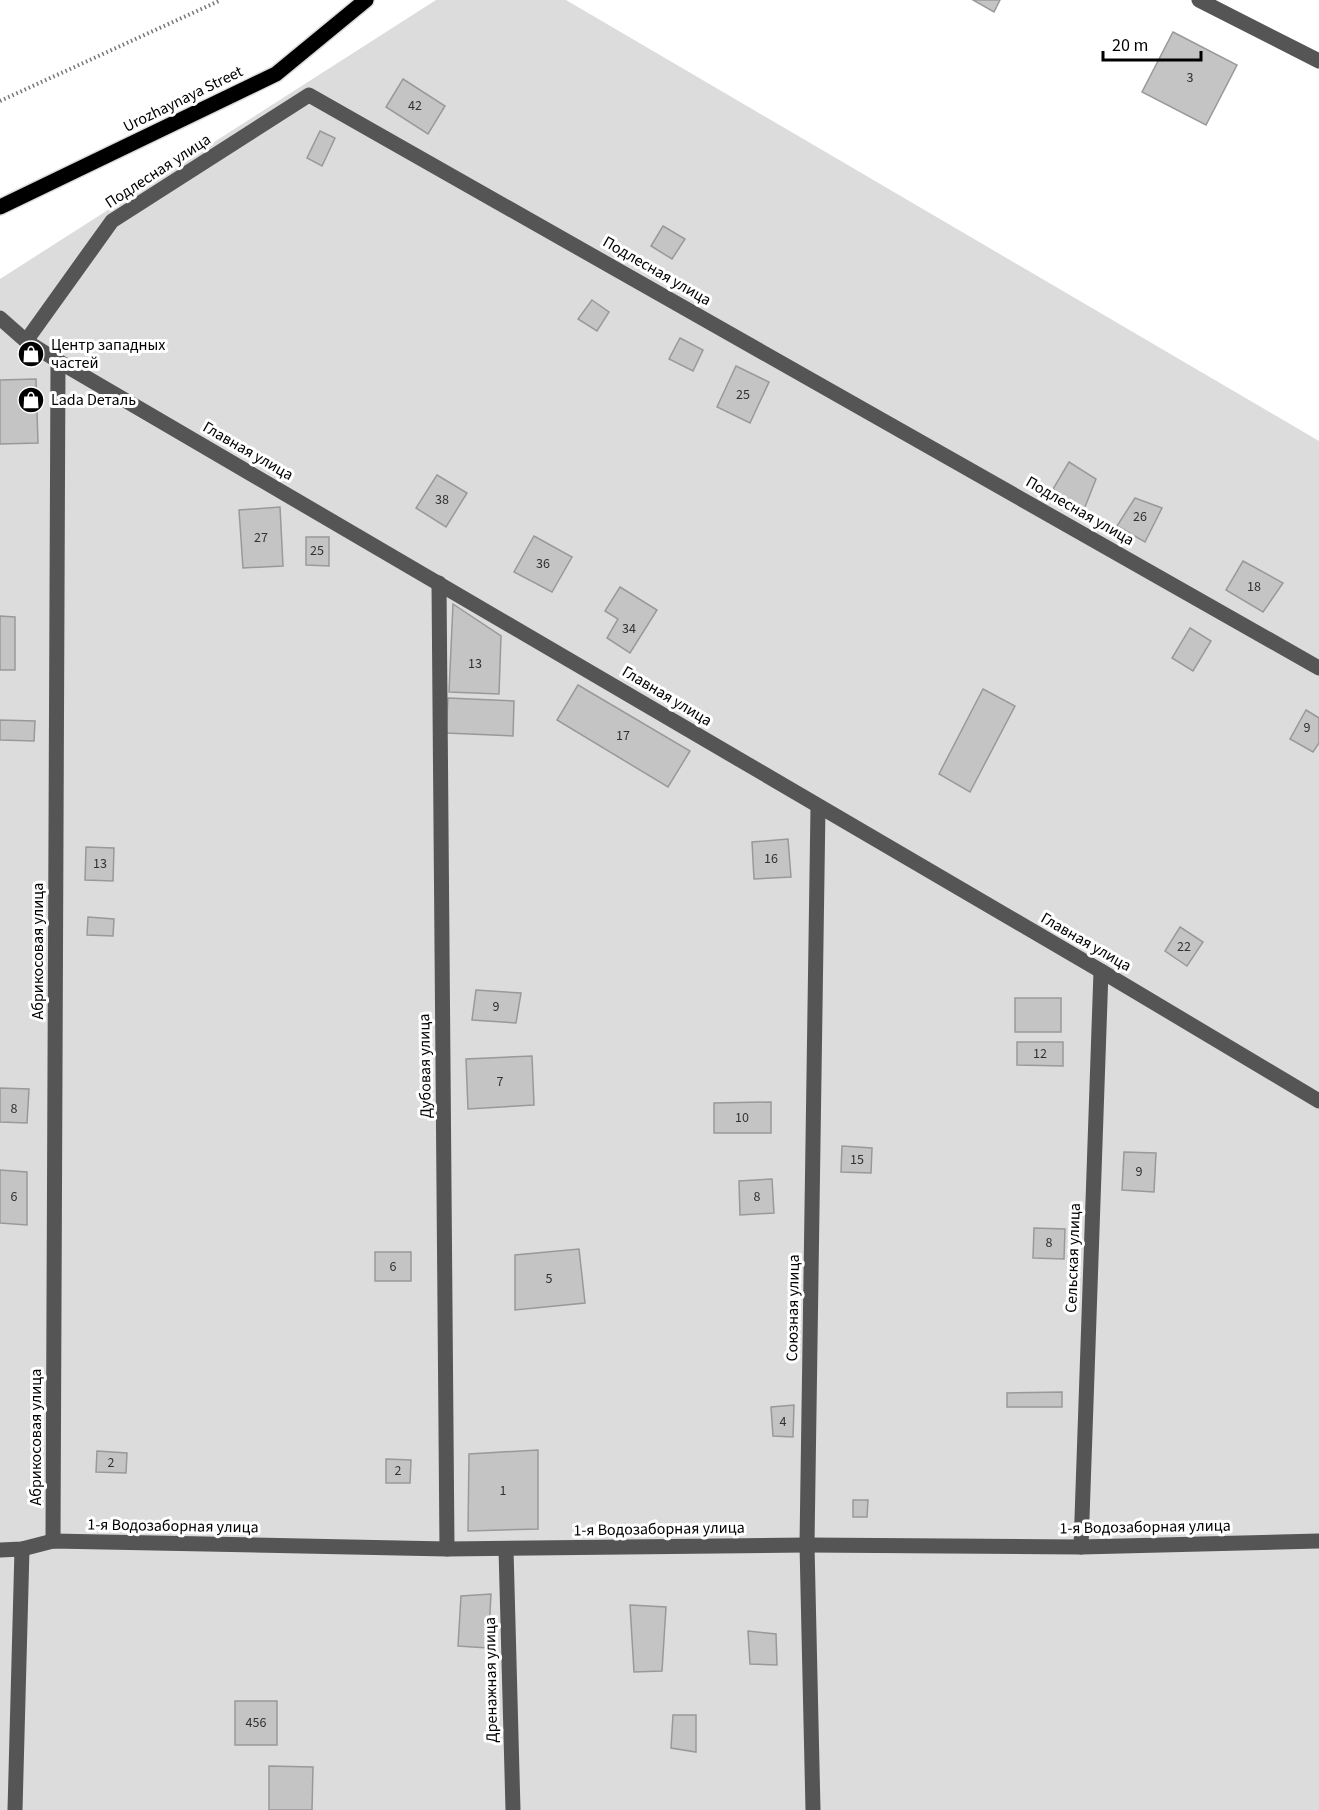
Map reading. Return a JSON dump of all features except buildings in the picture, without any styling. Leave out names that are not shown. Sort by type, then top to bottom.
[{"type":"main road","name":"Urozhaynaya Street","points":[[0,207],[276,74],[366,0]]},
{"type":"street","points":[[1199,0],[1319,61]]},
{"type":"street","name":"Подлесная улица","points":[[26,341],[112,221],[309,94],[1319,668]]},
{"type":"street","name":"Главная улица","points":[[0,318],[26,341],[58,361],[1319,1101]]},
{"type":"street","name":"Абрикосовая улица","points":[[53,1541],[58,361]]},
{"type":"street","name":"Дубовая улица","points":[[439,583],[447,1549]]},
{"type":"street","name":"Союзная улица","points":[[813,1810],[807,1545],[818,807]]},
{"type":"street","name":"Сельская улица","points":[[1081,1547],[1101,971]]},
{"type":"street","name":"1-я Водозаборная улица","points":[[0,1550],[22,1549],[53,1541],[506,1549],[807,1545],[1081,1547],[1319,1541]]},
{"type":"street","points":[[15,1810],[22,1549]]},
{"type":"street","name":"Дренажная улица","points":[[506,1549],[513,1810]]},
{"type":"path","points":[[0,101],[221,0]]},
{"type":"shaded area","points":[[436,0],[566,0],[1319,441],[1319,1810],[0,1810],[0,279]]},
{"type":"place","name":"Центр западных частей","points":[[31,354]]},
{"type":"place","name":"Lada Dеталь","points":[[31,400]]}]
